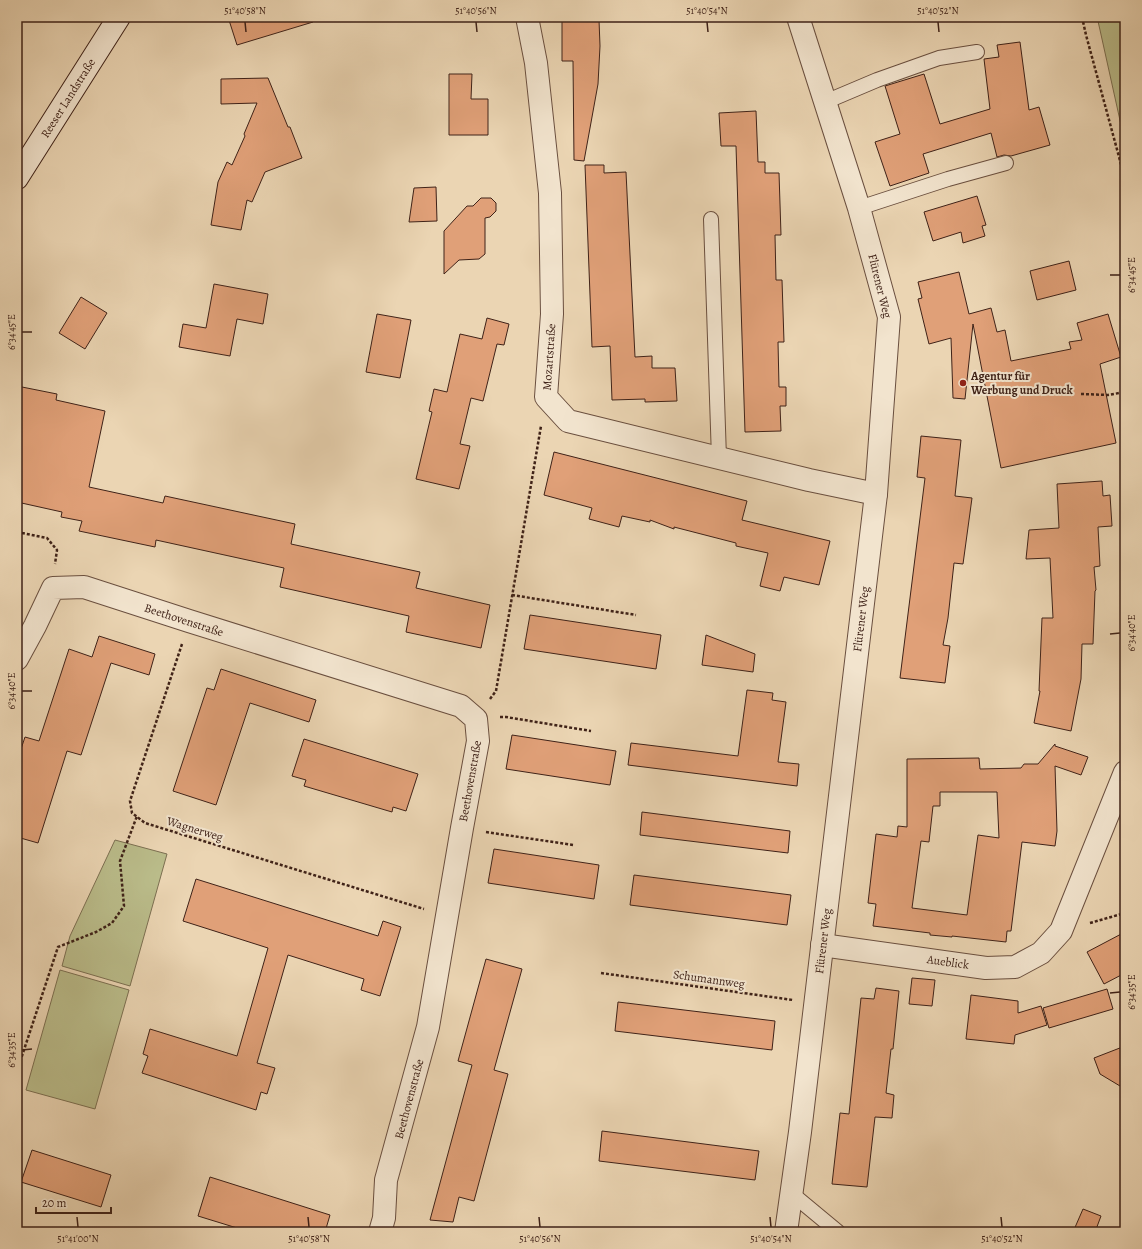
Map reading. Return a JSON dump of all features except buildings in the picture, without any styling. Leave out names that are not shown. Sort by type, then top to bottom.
[{"type":"street","name":"Reeser Landstraße","points":[[17,178],[119,17]]},
{"type":"street","name":"Mozartstraße","points":[[527,17],[536,63],[550,193],[552,314],[546,396],[568,421],[809,480],[876,494]]},
{"type":"street","name":"Flürener Weg","points":[[786,1232],[792,1193],[876,494],[889,317],[859,208],[798,17]]},
{"type":"street","name":"Beethovenstraße","points":[[52,588],[84,587],[189,622],[461,706],[476,719],[478,742],[428,1027],[386,1180],[384,1218],[380,1232]]},
{"type":"street","points":[[17,659],[35,626],[52,588]]},
{"type":"street","name":"Aueblick","points":[[822,946],[986,968],[1015,967],[1041,953],[1061,931],[1125,772]]},
{"type":"lane","points":[[825,102],[877,80],[939,58],[977,52]]},
{"type":"lane","points":[[859,208],[948,179],[1006,163]]},
{"type":"lane","points":[[711,219],[719,458]]},
{"type":"lane","points":[[792,1193],[838,1232]]},
{"type":"path","points":[[1082,17],[1125,179]]},
{"type":"path","points":[[1081,394],[1108,395],[1125,392]]},
{"type":"path","points":[[476,719],[496,692],[546,396]]},
{"type":"path","points":[[17,532],[47,538],[57,550],[52,588]]},
{"type":"path","points":[[512,595],[636,615]]},
{"type":"path","points":[[17,1072],[58,947],[96,932],[112,923],[124,906],[120,861],[137,816],[132,813],[130,801],[189,622]]},
{"type":"path","points":[[476,719],[506,716],[590,731]]},
{"type":"path","name":"Wagnerweg","points":[[137,816],[145,822],[448,916]]},
{"type":"path","points":[[462,828],[573,845]]},
{"type":"path","points":[[1061,931],[1125,913]]},
{"type":"path","name":"Schumannweg","points":[[601,973],[815,1003]]},
{"type":"green space","points":[[1097,17],[1125,17],[1125,143],[1100,30]]},
{"type":"green space","points":[[115,840],[167,854],[130,986],[62,966],[70,936]]},
{"type":"green space","points":[[60,970],[129,990],[95,1109],[26,1090]]},
{"type":"place","name":"Agentur für Werbung und Druck","points":[[963,383]]}]
